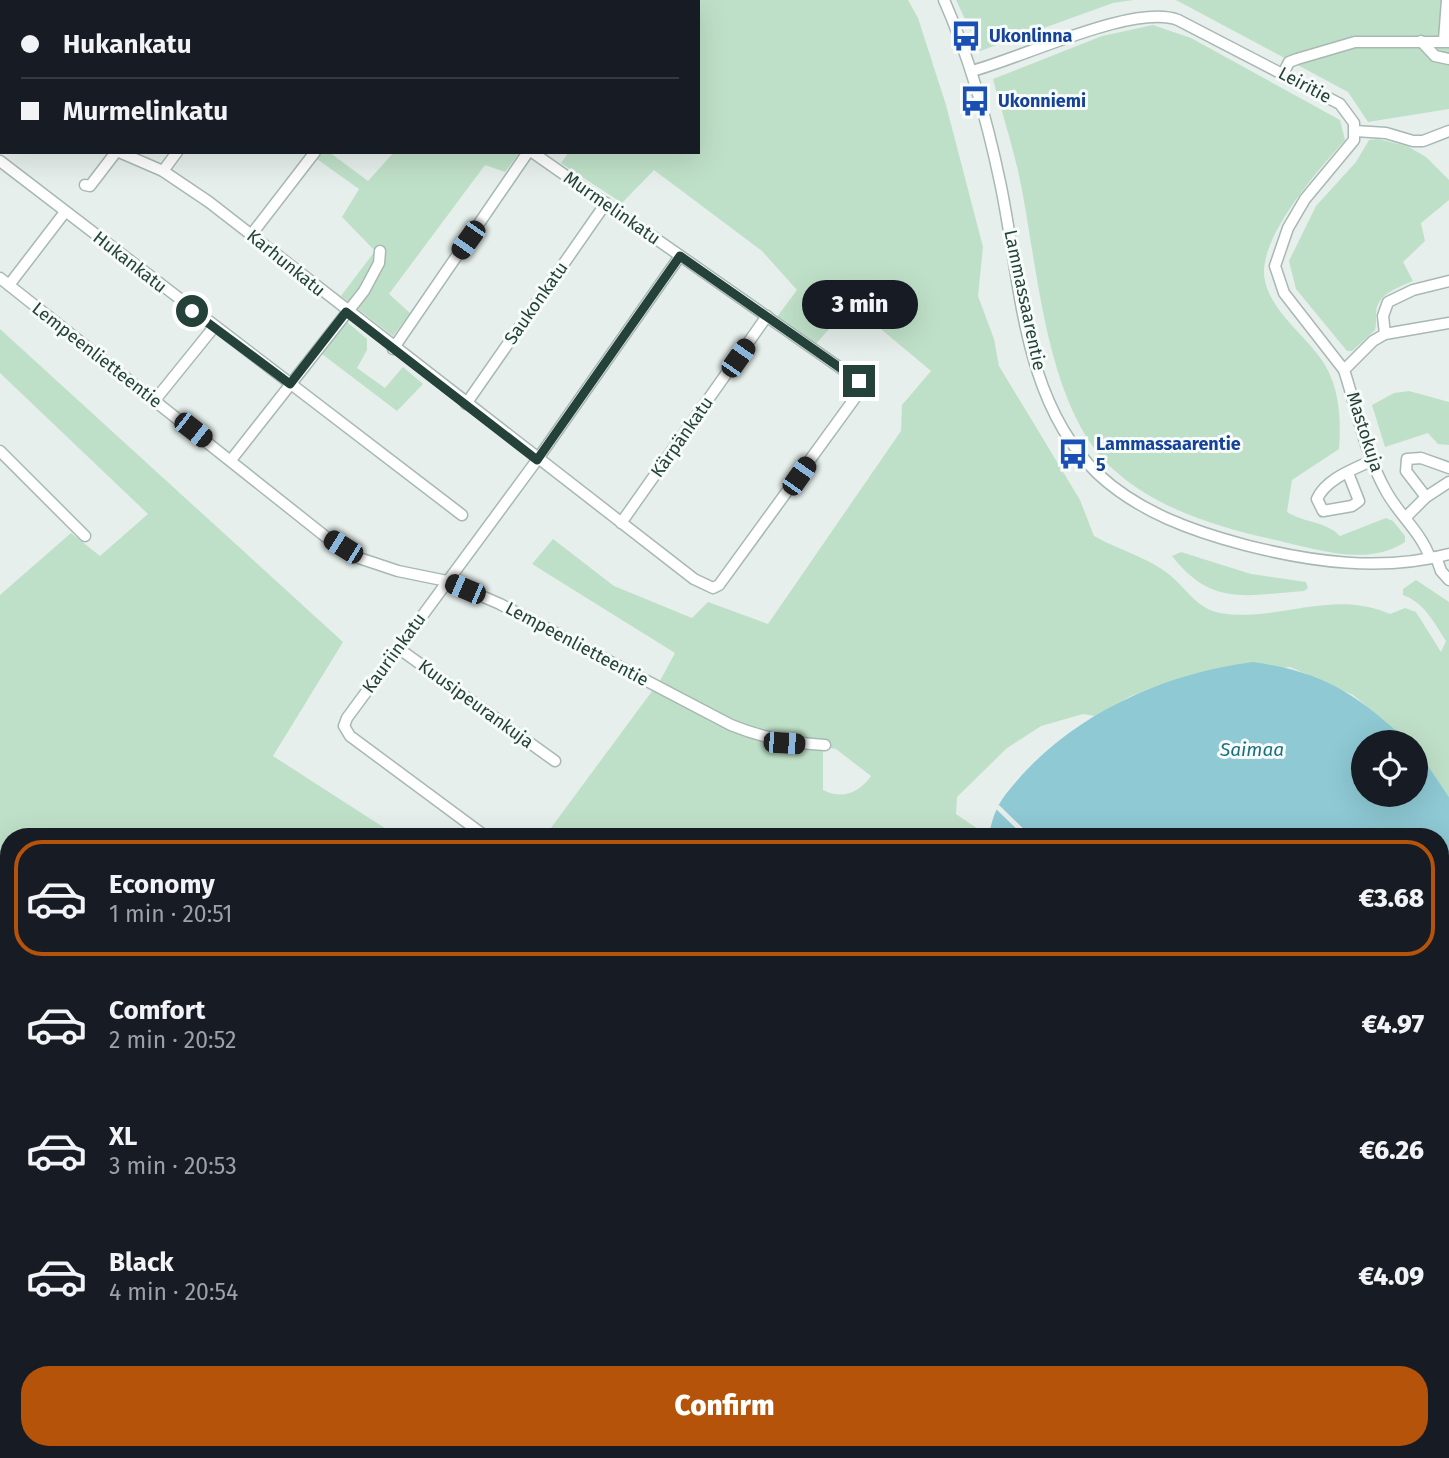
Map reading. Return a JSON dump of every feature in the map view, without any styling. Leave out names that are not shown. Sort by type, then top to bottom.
[{"type":"street","name":"Lammassaarentie","points":[[944,0],[972,71],[1001,184],[1037,367],[1057,417],[1070,440],[1097,472],[1129,498],[1163,517],[1211,535],[1259,548],[1350,563],[1387,564],[1449,554]]},
{"type":"street","points":[[1283,74],[1289,62],[1328,48],[1355,43],[1447,40],[1447,0]]},
{"type":"street","name":"Leiritie","points":[[972,71],[1124,19],[1157,15],[1178,20],[1340,104],[1351,117],[1355,131]]},
{"type":"street","points":[[1421,41],[1435,56],[1449,59]]},
{"type":"street","points":[[1344,370],[1284,293],[1276,276],[1275,266],[1298,209],[1350,149],[1355,131],[1386,133],[1413,141],[1423,141],[1449,131]]},
{"type":"street","points":[[85,185],[90,186],[116,154]]},
{"type":"street","name":"Karhunkatu","points":[[123,154],[163,171],[251,236],[537,460],[694,579],[713,588]]},
{"type":"street","points":[[163,171],[176,154]]},
{"type":"street","points":[[251,236],[313,154]]},
{"type":"street","points":[[393,349],[529,154]]},
{"type":"street","name":"Murmelinkatu","points":[[533,154],[607,202],[855,377],[860,386],[860,391],[728,576],[713,588]]},
{"type":"street","name":"Hukankatu","points":[[0,161],[462,514]]},
{"type":"street","name":"Saukonkatu","points":[[466,404],[607,202]]},
{"type":"street","points":[[9,285],[65,212]]},
{"type":"street","points":[[231,460],[373,276],[380,263],[380,251]]},
{"type":"street","name":"Kauriinkatu","points":[[474,828],[350,736],[344,726],[347,718],[537,460],[680,256]]},
{"type":"street","name":"Lempeenlietteentie","points":[[0,278],[326,537],[359,558],[398,571],[447,581],[500,604],[731,725],[784,743],[825,745]]},
{"type":"street","points":[[1449,281],[1398,295],[1388,302],[1383,316],[1385,334],[1449,323]]},
{"type":"street","name":"Kärpänkatu","points":[[621,523],[767,316]]},
{"type":"street","points":[[155,400],[214,327]]},
{"type":"street","name":"Mastokuja","points":[[1385,334],[1344,370],[1371,461],[1388,494],[1449,580]]},
{"type":"street","points":[[0,451],[85,536]]},
{"type":"street","points":[[1426,497],[1406,471],[1407,459],[1421,458],[1449,468]]},
{"type":"street","points":[[1348,473],[1359,501],[1352,506],[1323,511],[1317,499],[1321,490],[1329,482],[1371,461]]},
{"type":"street","points":[[1405,517],[1426,497],[1449,482]]},
{"type":"street","name":"Kuusipeurankuja","points":[[398,648],[555,761]]},
{"type":"green space","points":[[700,0],[908,0],[918,18],[946,105],[983,247],[978,296],[994,339],[999,366],[1080,500],[1094,536],[1161,569],[1199,603],[1220,613],[1262,614],[1347,604],[1390,614],[1405,608],[1416,612],[1441,652],[1446,641],[1423,608],[1403,595],[1403,589],[1416,580],[1449,602],[1449,797],[1428,766],[1428,730],[1395,730],[1353,695],[1290,667],[1173,681],[1131,696],[1095,716],[1083,714],[1041,726],[1007,748],[957,797],[956,814],[976,828],[551,828],[661,679],[675,653],[532,564],[553,539],[614,586],[692,618],[708,602],[768,624],[901,431],[902,405],[931,371],[851,304],[815,345],[777,317],[797,290],[762,251],[654,170],[622,203],[561,163],[568,154],[700,154]],"holes":[[[823,747],[836,749],[871,776],[861,787],[843,794],[823,790]]]},
{"type":"green space","points":[[956,0],[1133,0],[1113,3],[980,51]]},
{"type":"green space","points":[[1176,0],[1449,0],[1449,109],[1368,122],[1348,92]]},
{"type":"green space","points":[[1153,25],[1191,38],[1340,120],[1345,140],[1308,183],[1283,219],[1273,237],[1264,271],[1271,297],[1325,365],[1337,395],[1339,449],[1292,480],[1287,512],[1328,527],[1340,536],[1386,518],[1393,521],[1405,536],[1405,542],[1390,550],[1357,555],[1322,551],[1208,522],[1167,505],[1130,483],[1113,469],[1090,441],[1071,408],[1057,370],[1047,329],[1018,171],[993,79],[1102,36]]},
{"type":"green space","points":[[1378,139],[1407,146],[1426,157],[1449,180],[1449,200],[1421,223],[1425,241],[1403,262],[1413,281],[1383,297],[1377,307],[1375,330],[1352,351],[1347,351],[1296,289],[1289,261],[1316,206],[1356,162],[1369,140]]},
{"type":"green space","points":[[321,154],[332,154],[368,181],[392,154],[518,154],[505,172],[485,165],[389,294],[410,313],[393,336],[341,296],[375,251],[342,217],[359,189],[317,159]]},
{"type":"green space","points":[[346,321],[367,339],[367,350],[357,368],[385,388],[403,367],[423,384],[397,411],[322,354]]},
{"type":"green space","points":[[0,329],[343,642],[273,756],[385,828],[0,828],[0,595],[71,533],[100,556],[148,514],[0,373]]},
{"type":"green space","points":[[1409,391],[1449,402],[1449,445],[1438,444],[1428,433],[1385,447],[1372,405],[1394,393]]},
{"type":"green space","points":[[1181,552],[1251,574],[1306,582],[1308,588],[1304,591],[1247,595],[1216,591],[1201,584],[1172,556]]},
{"type":"water","name":"Saimaa","points":[[1253,662],[1321,679],[1355,698],[1395,730],[1351,730],[1351,807],[1428,807],[1428,766],[1449,797],[1449,828],[991,828],[1001,802],[1021,776],[1070,732],[1127,699],[1189,675]]},
{"type":"pier","points":[[999,805],[1023,828],[1016,828],[996,809]]},
{"type":"place","name":"Ukonlinna","points":[[966,36]]},
{"type":"place","name":"Ukonniemi","points":[[975,101]]},
{"type":"place","name":"Lammassaarentie 5","points":[[1073,454]]},
{"type":"route","points":[[192,311],[290,384],[346,312],[537,460],[680,256],[859,381]]}]
